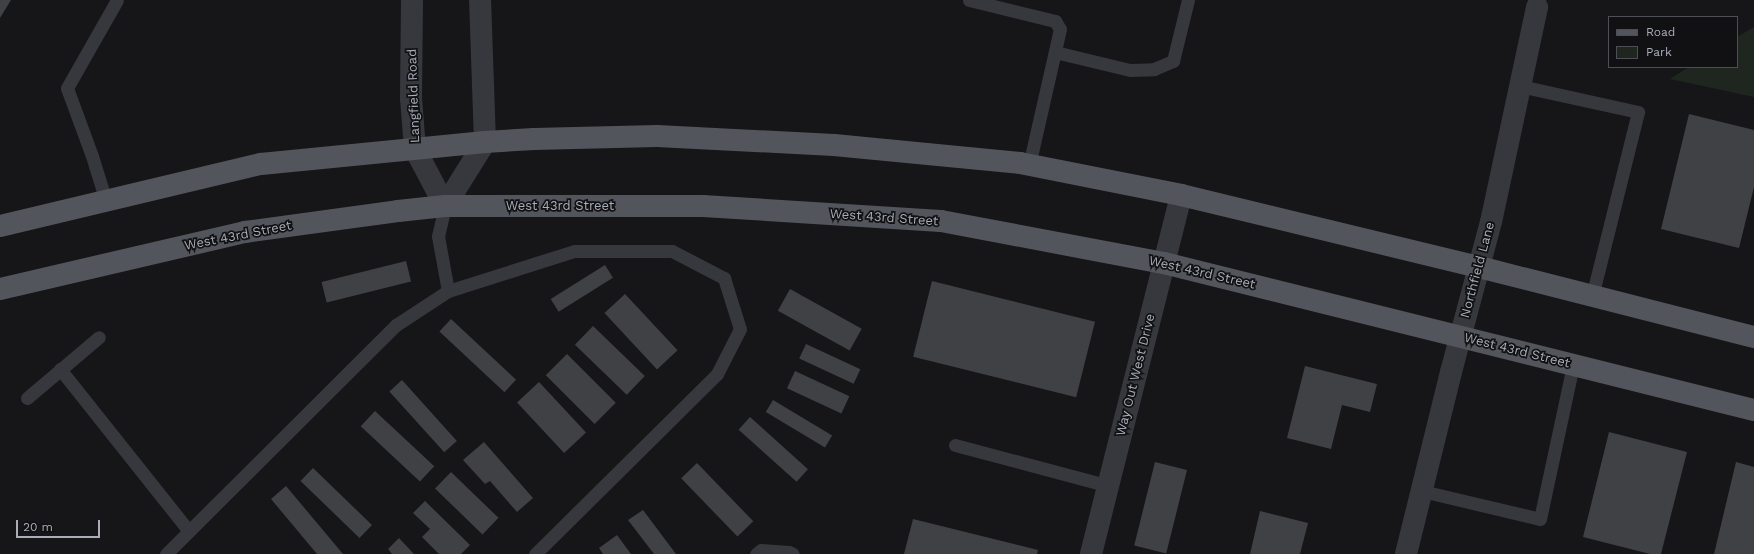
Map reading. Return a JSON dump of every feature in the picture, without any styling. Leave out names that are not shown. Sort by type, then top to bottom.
[{"type":"main road","points":[[0,226],[262,164],[485,142],[534,139],[657,136],[834,145],[1029,166],[1181,195],[1479,266],[1754,337]]},
{"type":"main road","name":"West 43rd Street","points":[[0,290],[245,232],[445,206],[703,206],[941,221],[1164,263],[1754,410]]},
{"type":"street","name":"Langfield Road","points":[[412,0],[411,98],[415,149],[445,206]]},
{"type":"street","points":[[445,206],[485,142],[480,0]]},
{"type":"street","name":"Northfield Lane","points":[[1406,554],[1460,337],[1491,222],[1538,4]]},
{"type":"street","name":"Way Out West Drive","points":[[1091,554],[1181,195]]},
{"type":"lane","points":[[106,201],[92,156],[67,88],[116,0]]},
{"type":"lane","points":[[969,0],[1055,21],[1060,29],[1029,166]]},
{"type":"lane","points":[[1055,52],[1130,70],[1154,69],[1173,61],[1188,0]]},
{"type":"lane","points":[[1520,86],[1638,112],[1592,296]]},
{"type":"lane","points":[[445,206],[438,236],[448,291]]},
{"type":"lane","points":[[166,554],[396,325],[448,291],[574,251],[672,251],[724,278],[740,329],[717,374],[535,554]]},
{"type":"lane","points":[[26,398],[99,337]]},
{"type":"lane","points":[[1422,491],[1540,518],[1574,365]]},
{"type":"lane","points":[[60,369],[189,530]]},
{"type":"lane","points":[[955,445],[1108,486]]},
{"type":"lane","points":[[756,554],[761,550],[789,552],[793,554]]},
{"type":"green space","points":[[1754,27],[1754,97],[1670,79],[1687,68],[1738,68],[1738,36]]},
{"type":"building","points":[[0,0],[11,0],[0,18]]},
{"type":"building","points":[[1689,114],[1754,130],[1754,187],[1739,248],[1661,229]]},
{"type":"building","points":[[406,261],[411,281],[327,302],[322,282]]},
{"type":"building","points":[[605,265],[613,278],[559,312],[551,299]]},
{"type":"building","points":[[932,281],[1095,322],[1076,397],[913,357]]},
{"type":"building","points":[[790,289],[862,329],[850,351],[778,311]]},
{"type":"building","points":[[625,294],[678,350],[657,369],[605,313]]},
{"type":"building","points":[[451,319],[516,380],[504,392],[439,331]]},
{"type":"building","points":[[593,326],[645,376],[627,395],[575,345]]},
{"type":"building","points":[[806,344],[860,369],[854,384],[799,359]]},
{"type":"building","points":[[567,354],[616,403],[595,424],[546,375]]},
{"type":"building","points":[[1305,366],[1377,384],[1370,412],[1342,405],[1331,449],[1287,438]]},
{"type":"building","points":[[795,371],[849,396],[841,414],[787,388]]},
{"type":"building","points":[[402,380],[457,441],[444,452],[389,391]]},
{"type":"building","points":[[539,382],[586,432],[564,453],[517,402]]},
{"type":"building","points":[[773,400],[832,436],[825,448],[766,412]]},
{"type":"building","points":[[375,411],[434,466],[420,482],[361,426]]},
{"type":"building","points":[[750,417],[808,469],[797,482],[739,430]]},
{"type":"building","points":[[1609,432],[1687,452],[1661,554],[1650,554],[1583,537]]},
{"type":"building","points":[[484,442],[533,498],[517,512],[490,481],[485,484],[463,460]]},
{"type":"building","points":[[1155,462],[1187,470],[1166,553],[1134,545]]},
{"type":"building","points":[[1736,462],[1754,467],[1754,554],[1714,554]]},
{"type":"building","points":[[697,463],[753,521],[737,537],[681,478]]},
{"type":"building","points":[[313,468],[372,525],[359,538],[300,481]]},
{"type":"building","points":[[451,472],[498,518],[482,534],[435,489]]},
{"type":"building","points":[[286,486],[343,554],[317,554],[271,499]]},
{"type":"building","points":[[425,501],[470,545],[461,554],[439,554],[422,537],[430,529],[413,513]]},
{"type":"building","points":[[643,510],[676,554],[654,554],[628,520]]},
{"type":"building","points":[[1260,511],[1308,523],[1300,554],[1250,554]]},
{"type":"building","points":[[913,519],[1038,550],[1037,554],[904,554]]},
{"type":"building","points":[[617,535],[631,554],[603,554],[599,548]]},
{"type":"building","points":[[399,538],[414,554],[392,554],[388,549]]}]
